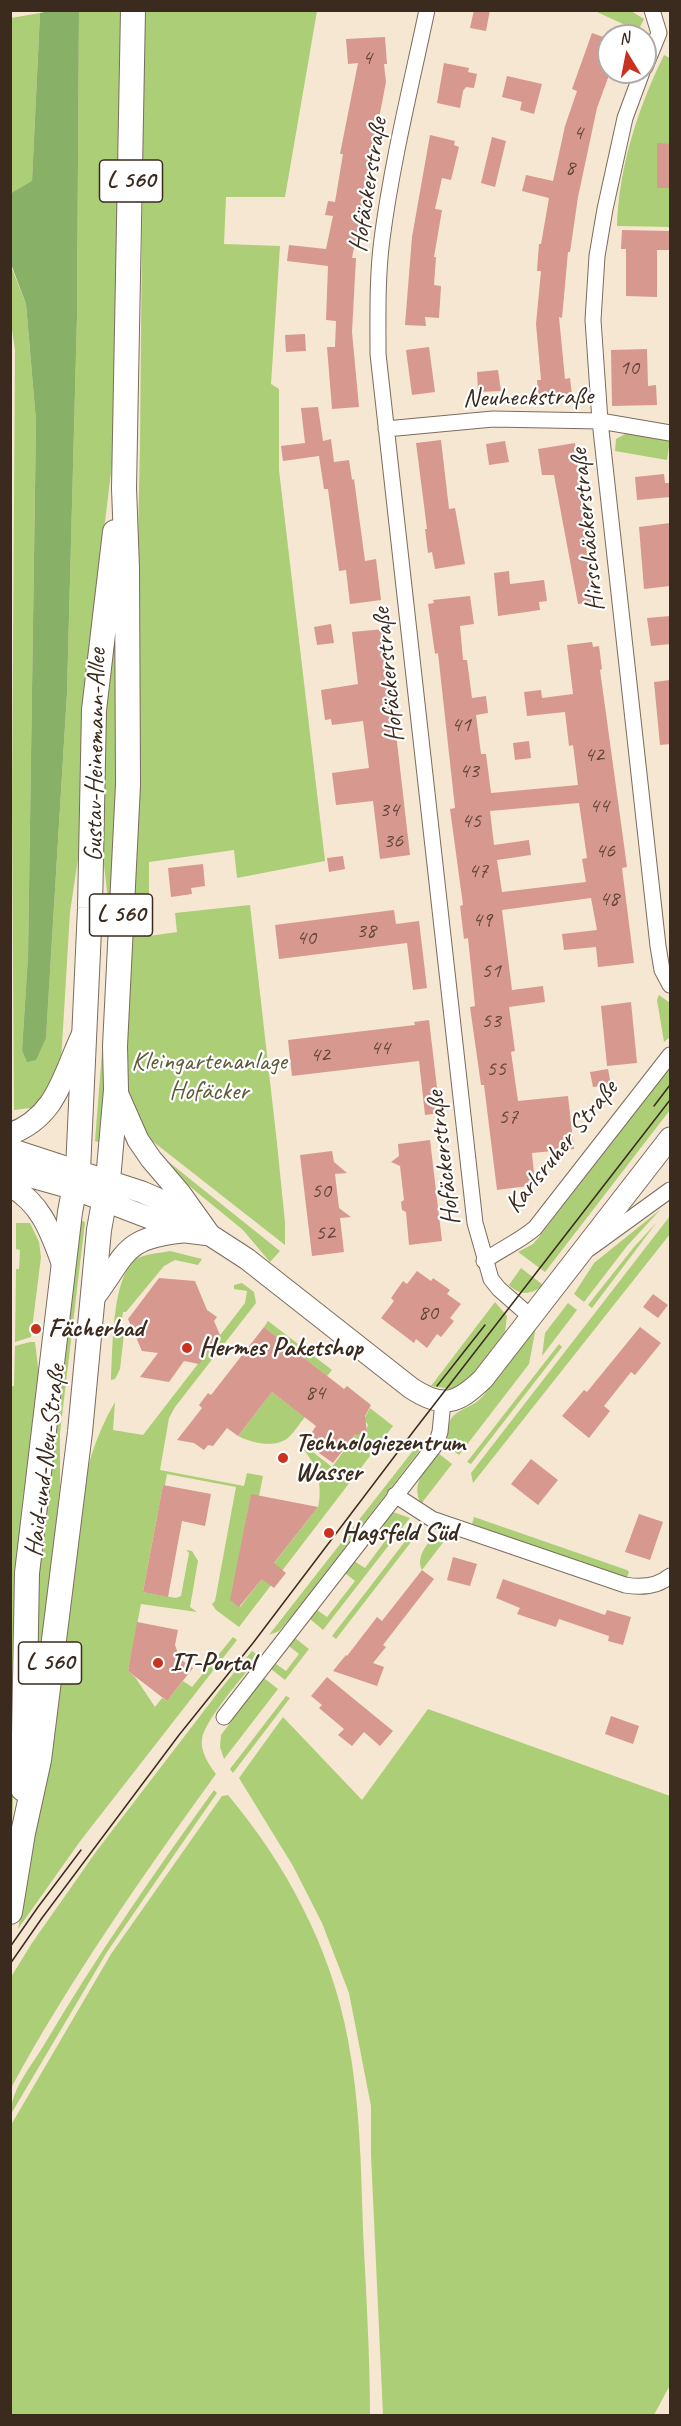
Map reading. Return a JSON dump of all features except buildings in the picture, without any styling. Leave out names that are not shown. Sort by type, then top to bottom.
[{"type":"main road","name":"Gustav-Heinemann-Allee","points":[[105,1191],[116,1090],[115,1046],[128,785],[124,488],[133,10]]},
{"type":"main road","name":"Gustav-Heinemann-Allee","points":[[76,1180],[90,897],[94,710],[113,542],[124,488]]},
{"type":"main road","name":"Haid-und-Neu-Straße","points":[[23,1833],[23,1666],[27,1573],[76,1180]]},
{"type":"main road","name":"Haid-und-Neu-Straße","points":[[10,1912],[40,1749],[80,1432],[105,1191]]},
{"type":"street","name":"Hofäckerstraße","points":[[427,10],[400,138],[382,239],[378,354],[475,1223],[484,1261],[493,1283],[531,1317]]},
{"type":"street","points":[[657,26],[659,33],[657,42]]},
{"type":"street","name":"Hirschäckerstraße","points":[[638,84],[625,118],[605,209],[597,256],[593,320],[600,421],[660,962],[670,986]]},
{"type":"street","name":"Neuheckstraße","points":[[386,429],[493,419],[600,421],[670,433]]},
{"type":"street","points":[[10,1134],[35,1122],[52,1102],[84,1032]]},
{"type":"street","name":"Karlsruher Straße","points":[[484,1261],[535,1228],[670,1055]]},
{"type":"street","points":[[116,1090],[138,1140],[180,1193],[190,1223]]},
{"type":"street","points":[[10,1149],[76,1180],[190,1223],[247,1259],[411,1388],[428,1398],[443,1402],[465,1395],[478,1384],[670,1138]]},
{"type":"street","points":[[10,1171],[76,1180]]},
{"type":"street","points":[[10,1186],[37,1207],[52,1236],[64,1268]]},
{"type":"street","points":[[576,1258],[670,1192]]},
{"type":"street","points":[[93,1299],[120,1259],[133,1245],[190,1223]]},
{"type":"street","points":[[224,1718],[436,1444],[440,1432],[443,1402]]},
{"type":"street","points":[[395,1495],[432,1519],[626,1585],[641,1587],[655,1585],[670,1576]]},
{"type":"green space","points":[[53,10],[79,11],[77,317],[67,693],[46,1038],[36,1060],[27,1062],[22,1050],[28,956],[36,421],[26,304],[11,264],[10,194],[32,181],[40,13]]},
{"type":"green space","points":[[79,11],[122,11],[116,402],[112,464],[87,671],[79,852],[70,912],[61,1062],[57,1080],[34,1112],[30,1108],[14,1110],[12,805],[15,350],[11,323],[10,264],[26,304],[36,421],[28,956],[22,1050],[46,1038],[67,693],[77,317]]},
{"type":"green space","name":"Kleingartenanlage Hofäcker","points":[[144,11],[317,11],[285,197],[226,197],[224,244],[280,246],[271,384],[279,389],[279,470],[325,861],[237,878],[234,850],[149,862],[149,936],[177,932],[175,913],[250,905],[277,1143],[285,1245],[151,1140],[145,1142],[130,1102],[126,1077],[140,446]]},
{"type":"green space","points":[[595,11],[631,11],[644,19],[642,24],[623,24]]},
{"type":"green space","points":[[40,13],[32,182],[11,194],[11,18]]},
{"type":"green space","points":[[664,55],[670,58],[670,227],[617,226],[622,181],[631,138],[651,84],[657,84],[657,71]]},
{"type":"green space","points":[[627,433],[670,440],[667,460],[615,451],[616,439]]},
{"type":"green space","points":[[120,595],[115,726],[117,838],[115,913],[101,1143],[95,1141],[107,987],[109,908],[104,865],[102,735],[107,677]]},
{"type":"green space","points":[[659,995],[670,1003],[670,1037],[664,1042],[657,1000]]},
{"type":"green space","points":[[670,1068],[670,1110],[545,1272],[518,1252],[533,1244],[539,1237]]},
{"type":"green space","points":[[160,1155],[280,1251],[270,1262],[243,1230],[182,1180]]},
{"type":"green space","points":[[661,1209],[627,1246],[584,1302],[574,1294],[594,1263]]},
{"type":"green space","points":[[670,1216],[670,1234],[473,1483],[471,1473]]},
{"type":"green space","points":[[79,1220],[85,1222],[60,1433],[60,1487],[39,1678],[33,1677],[39,1563],[50,1448]]},
{"type":"green space","points":[[657,1222],[592,1308],[588,1305],[634,1247]]},
{"type":"green space","points":[[16,1223],[30,1223],[39,1242],[41,1257],[31,1337],[15,1342],[16,1269],[19,1269],[20,1250],[16,1249]]},
{"type":"green space","points":[[170,1251],[202,1259],[198,1265],[175,1260],[164,1266],[126,1312],[123,1312],[120,1333],[124,1334],[120,1369],[115,1379],[111,1380],[115,1314],[123,1279],[129,1266],[138,1258]]},
{"type":"green space","points":[[521,1268],[543,1285],[535,1291],[526,1293],[513,1289],[509,1285]]},
{"type":"green space","points":[[242,1283],[254,1292],[256,1303],[175,1407],[169,1418],[160,1470],[244,1486],[247,1473],[263,1476],[259,1496],[251,1495],[231,1600],[240,1607],[318,1507],[320,1491],[318,1476],[303,1449],[305,1446],[332,1467],[357,1433],[366,1431],[368,1425],[364,1419],[370,1408],[393,1426],[239,1627],[216,1610],[212,1604],[215,1601],[236,1487],[167,1474],[143,1592],[176,1598],[181,1596],[189,1553],[186,1550],[192,1551],[198,1561],[190,1607],[197,1612],[141,1604],[128,1671],[135,1677],[155,1707],[162,1698],[167,1701],[183,1681],[192,1687],[233,1637],[237,1640],[81,1840],[18,1929],[48,1746],[77,1516],[91,1457],[101,1429],[115,1402],[113,1430],[143,1435],[245,1303],[247,1291],[234,1289],[234,1285]]},
{"type":"green space","points":[[495,1302],[507,1316],[505,1332],[472,1376],[451,1389],[431,1386]]},
{"type":"green space","points":[[568,1303],[577,1310],[542,1356],[545,1333]]},
{"type":"green space","points":[[268,1321],[332,1370],[327,1376],[264,1327]]},
{"type":"green space","points":[[536,1327],[529,1364],[459,1455],[445,1444],[452,1418],[483,1396]]},
{"type":"green space","points":[[35,1342],[39,1375],[22,1507],[14,1601],[15,1741],[11,1857],[10,1387],[14,1386],[15,1346]]},
{"type":"green space","points":[[559,1344],[562,1347],[471,1464],[467,1462]]},
{"type":"green space","points":[[272,1392],[305,1417],[295,1430],[284,1441],[271,1444],[257,1443],[238,1436]]},
{"type":"green space","points":[[419,1443],[423,1446],[292,1616],[279,1631],[269,1635]]},
{"type":"green space","points":[[438,1453],[452,1464],[421,1504],[417,1489],[418,1483]]},
{"type":"green space","points":[[393,1512],[410,1518],[323,1630],[310,1619],[317,1610],[327,1617],[355,1581],[345,1573],[354,1561],[365,1568],[391,1533],[382,1525]]},
{"type":"green space","points":[[474,1517],[627,1570],[629,1572],[627,1578],[472,1524]]},
{"type":"green space","points":[[420,1522],[425,1524],[336,1639],[332,1636]]},
{"type":"green space","points":[[441,1533],[448,1536],[422,1570],[420,1559],[424,1549],[436,1535]]},
{"type":"green space","points":[[295,1638],[309,1649],[285,1680],[271,1669],[276,1664],[286,1671],[299,1654],[289,1646]]},
{"type":"green space","points":[[252,1651],[258,1655],[258,1658],[217,1710],[204,1731],[202,1744],[204,1753],[216,1774],[109,1928],[58,2007],[11,2088],[11,1977],[98,1849]]},
{"type":"green space","points":[[264,1678],[278,1689],[224,1759],[220,1747],[221,1735]]},
{"type":"green space","points":[[286,1696],[290,1698],[233,1773],[230,1769]]},
{"type":"green space","points":[[428,1709],[670,1796],[670,2385],[654,2415],[383,2415],[371,2155],[371,2106],[349,1993],[322,1923],[293,1866],[239,1778],[283,1717],[362,1800]]},
{"type":"green space","points":[[214,1790],[217,1793],[107,1952],[11,2114],[18,2087],[84,1980]]},
{"type":"green space","points":[[228,1795],[269,1850],[304,1910],[331,1973],[341,2006],[352,2064],[359,2135],[370,2415],[11,2415],[11,2125],[111,1954],[222,1796]]},
{"type":"tram line","points":[[654,1106],[670,1085]]},
{"type":"tram line","points":[[10,1964],[179,1735],[253,1643],[670,1100]]},
{"type":"tram line","points":[[437,1386],[485,1325]]},
{"type":"tram line","points":[[10,1947],[81,1850]]},
{"type":"place","name":"Fächerbad","points":[[36,1329]]},
{"type":"place","name":"Hermes Paketshop","points":[[187,1348]]},
{"type":"place","name":"Technologiezentrum Wasser","points":[[283,1458]]},
{"type":"place","name":"Hagsfeld Süd","points":[[329,1533]]},
{"type":"place","name":"IT-Portal","points":[[158,1663]]}]
